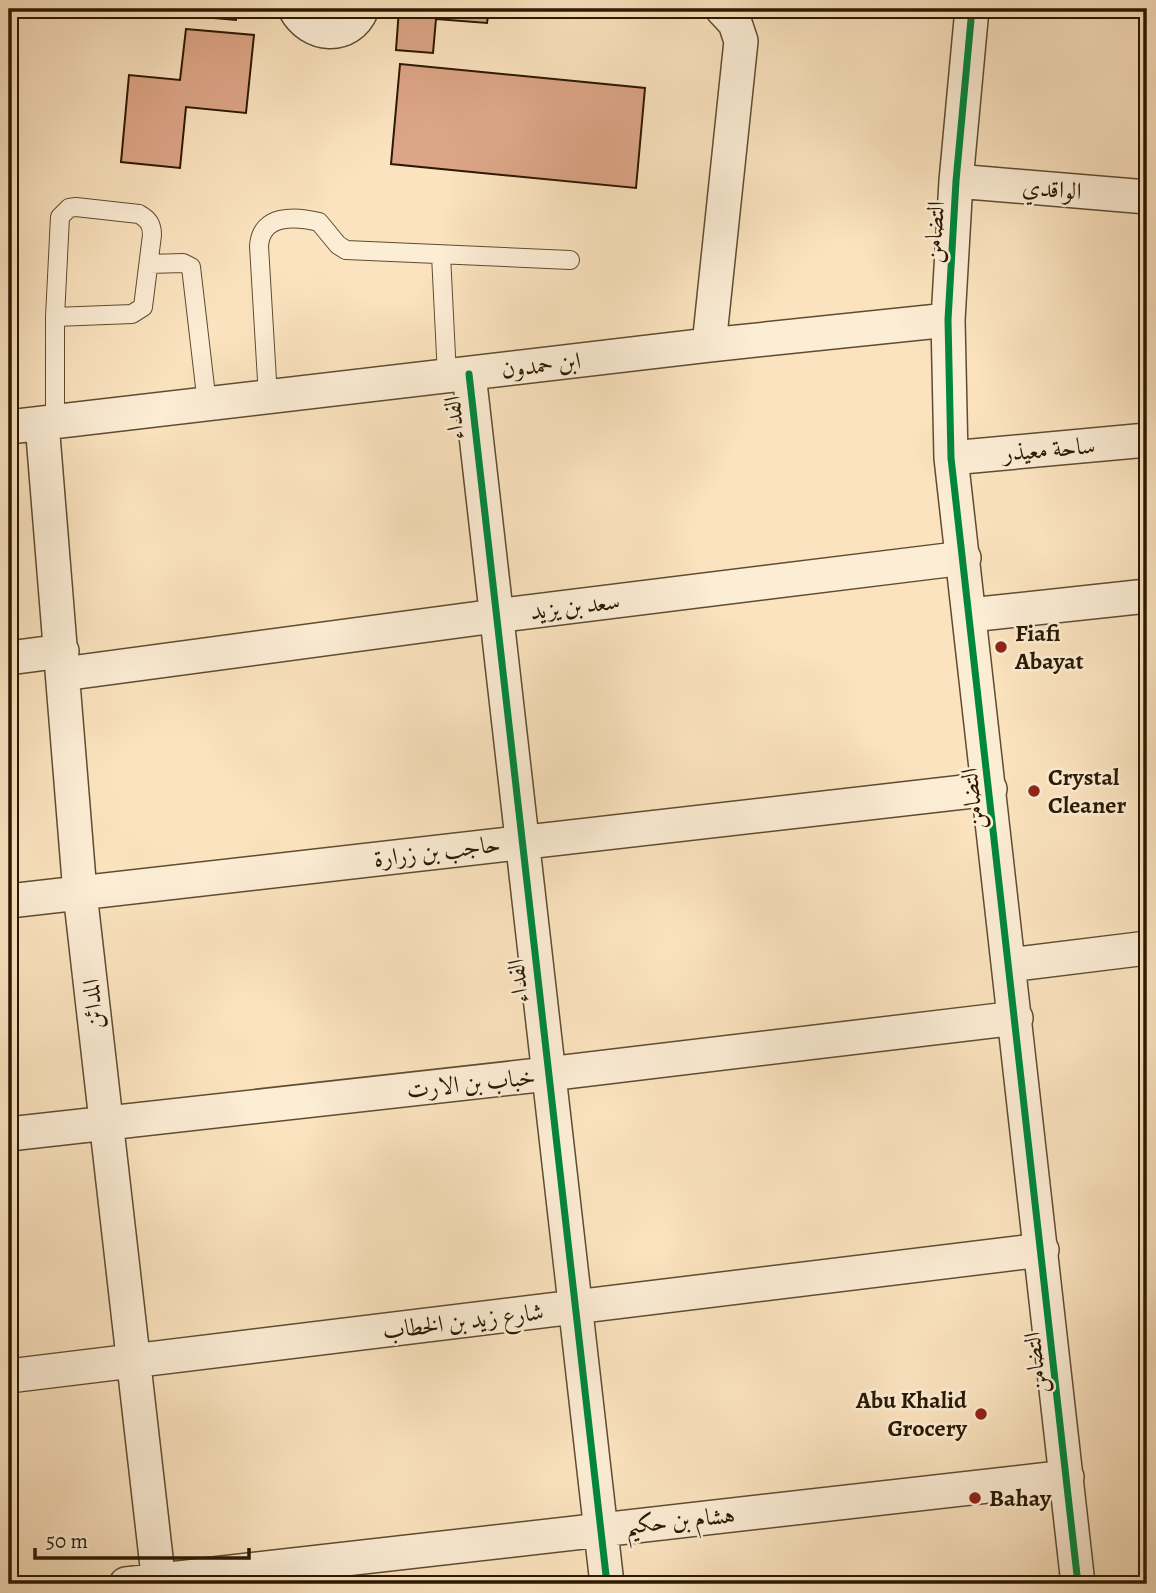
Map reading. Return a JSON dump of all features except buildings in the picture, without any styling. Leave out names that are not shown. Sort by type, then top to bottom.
[{"type":"street","points":[[295,9],[311,27],[328,32],[346,28],[362,9]]},
{"type":"street","points":[[719,344],[741,41],[736,23],[722,9]]},
{"type":"street","points":[[719,344],[758,9]]},
{"type":"street","name":"التضامن","points":[[972,9],[956,181],[948,320],[951,458],[1078,1584]]},
{"type":"street","name":"الواقدي","points":[[956,181],[1147,197]]},
{"type":"street","name":"ابن حمدون","points":[[9,426],[948,320]]},
{"type":"street","name":"الفداء","points":[[458,375],[495,616],[607,1584]]},
{"type":"street","name":"المدائن","points":[[49,422],[80,893],[133,1362],[148,1583]]},
{"type":"street","name":"ساحة معيذر","points":[[951,458],[1147,440]]},
{"type":"street","name":"سعد بن يزيد","points":[[9,658],[63,662],[495,616],[964,558]]},
{"type":"street","points":[[970,615],[1147,596]]},
{"type":"street","name":"حاجب بن زرارة","points":[[9,901],[990,789]]},
{"type":"street","points":[[1009,965],[1147,948]]},
{"type":"street","name":"خباب بن الارت","points":[[9,1134],[1016,1018]]},
{"type":"street","name":"شارع زيد بن الخطاب","points":[[9,1376],[1042,1250]]},
{"type":"street","name":"هشام بن حكيم","points":[[148,1583],[1067,1477]]},
{"type":"lane","points":[[49,422],[59,222],[69,208],[139,214],[146,218],[152,229],[145,302],[139,311],[132,314],[55,317]]},
{"type":"lane","points":[[268,397],[259,246],[263,230],[269,223],[285,218],[319,222],[338,245],[346,250],[570,260]]},
{"type":"lane","points":[[441,255],[458,375]]},
{"type":"lane","points":[[149,264],[183,263],[191,267],[207,404]]},
{"type":"cycle path","points":[[972,9],[956,181],[948,320],[951,458],[1078,1584]]},
{"type":"cycle path","points":[[469,374],[607,1584]]},
{"type":"place","name":"Fiafi Abayat","points":[[1001,647]]},
{"type":"place","name":"Crystal Cleaner","points":[[1034,791]]},
{"type":"place","name":"Abu Khalid Grocery","points":[[981,1414]]},
{"type":"place","name":"Bahay","points":[[975,1498]]}]
